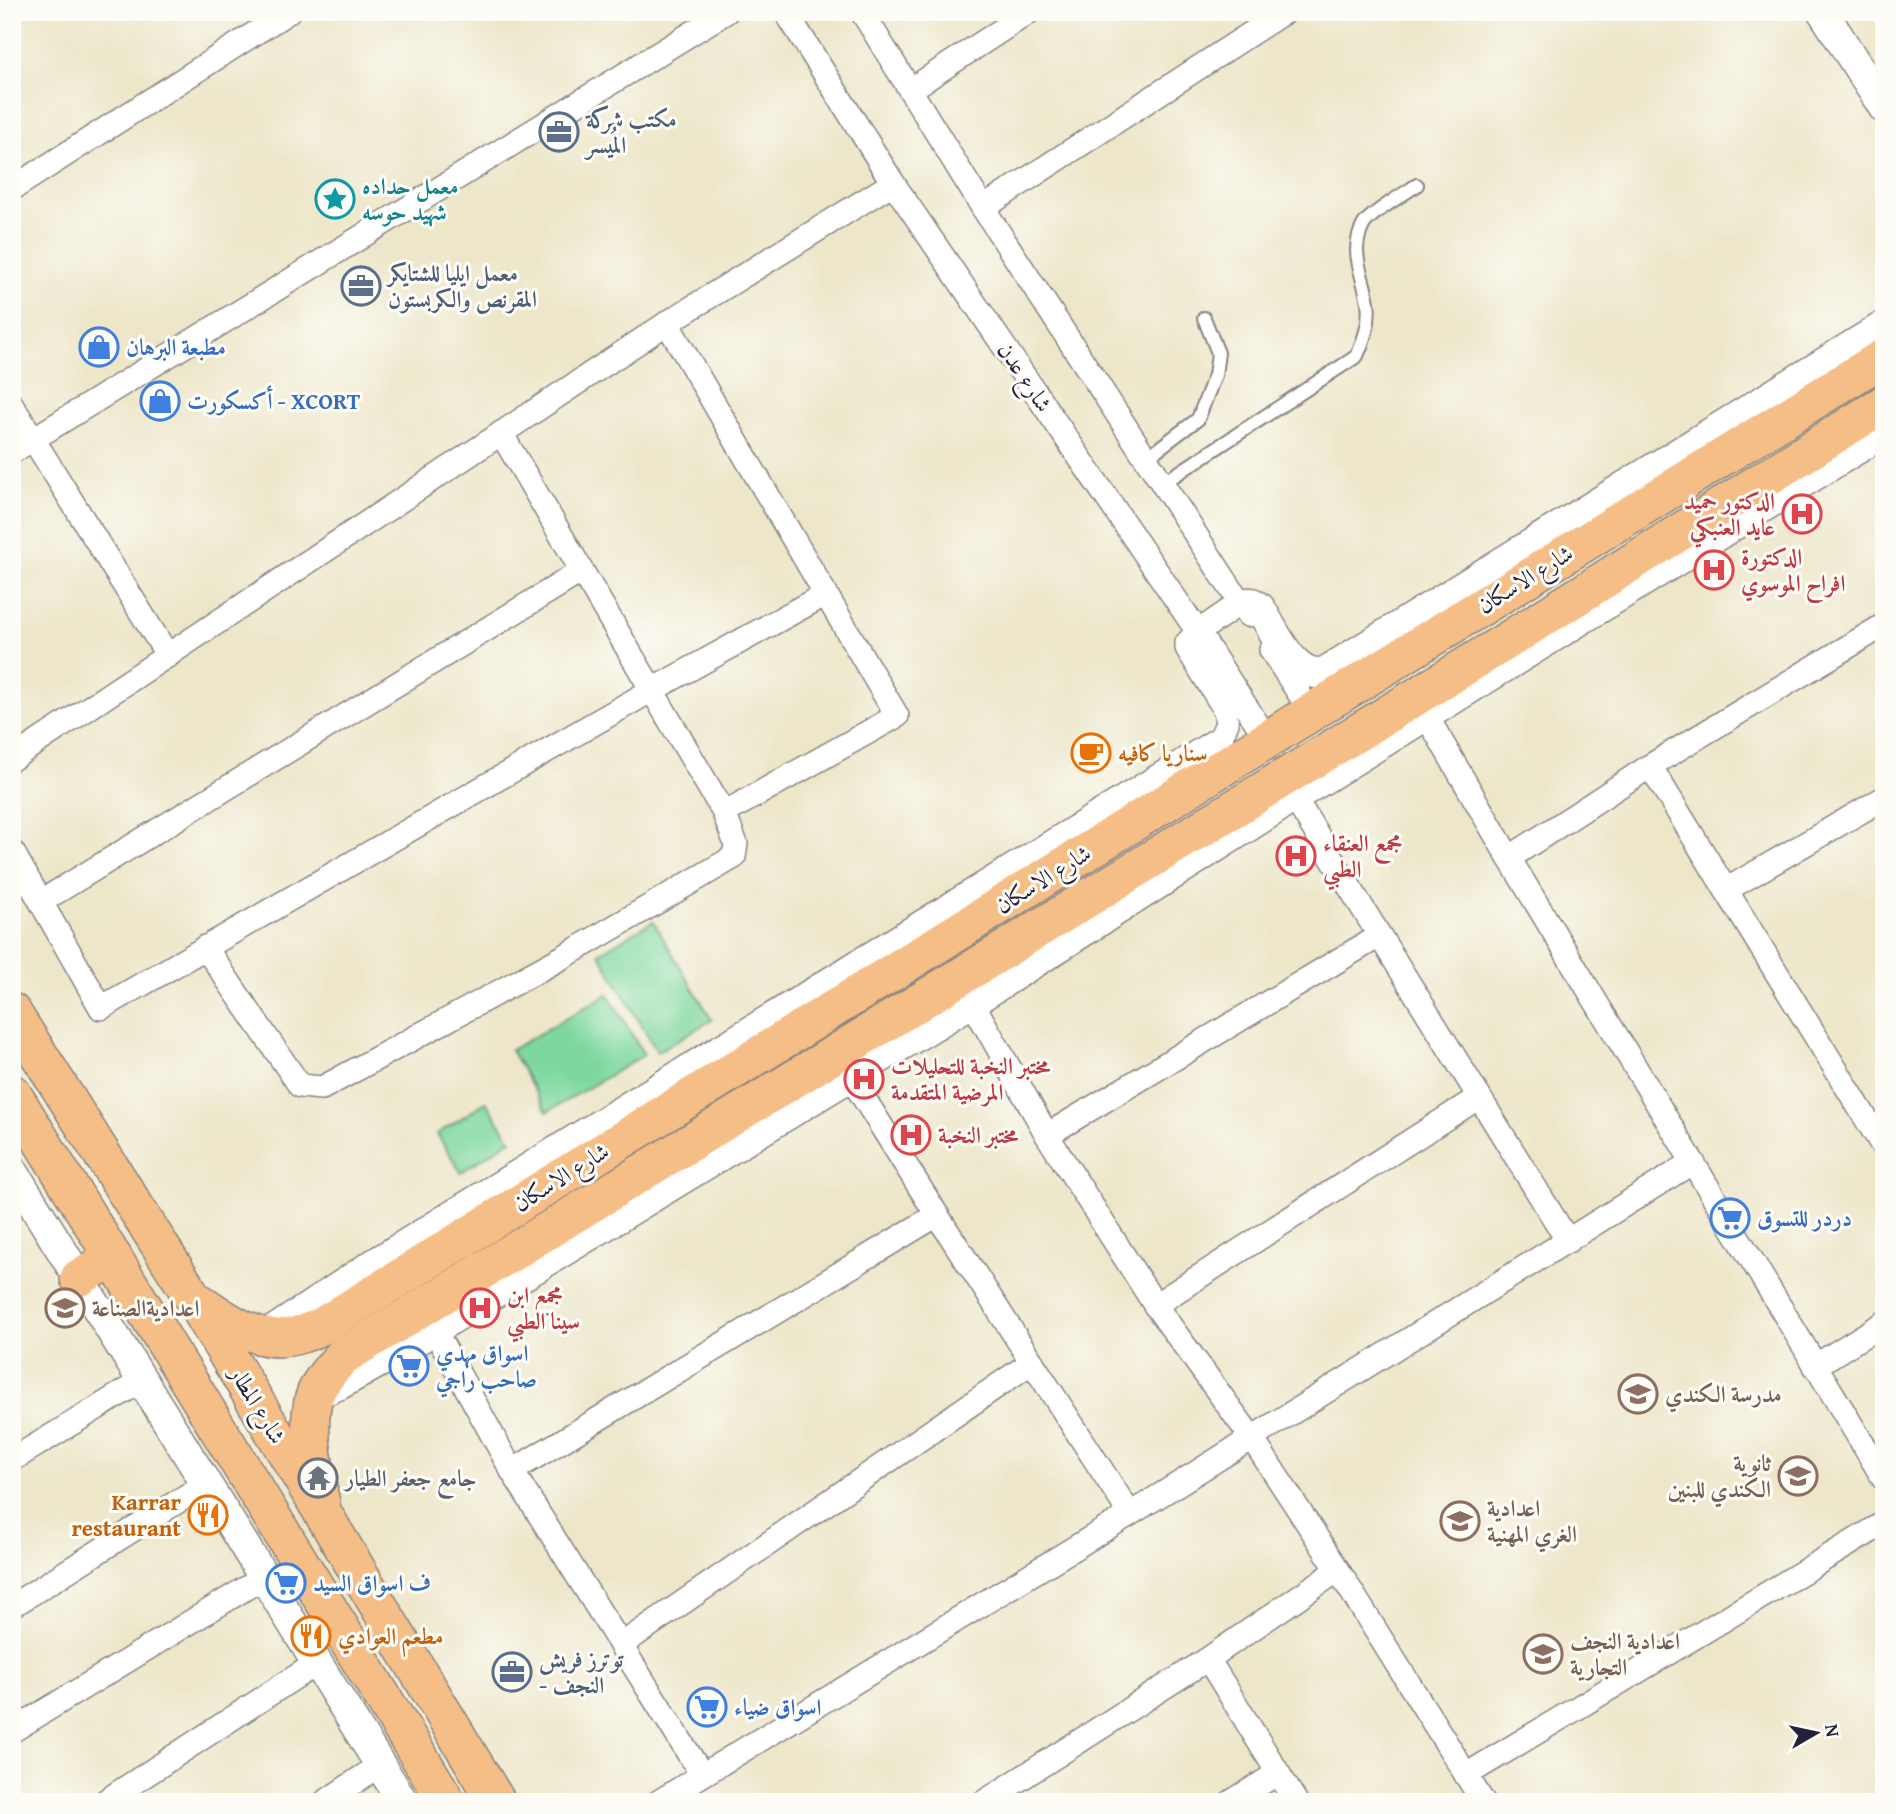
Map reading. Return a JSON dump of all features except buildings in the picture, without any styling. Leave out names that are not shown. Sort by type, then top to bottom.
[{"type":"main road","name":"شارع الاسكان","points":[[193,1298],[234,1324],[261,1335],[279,1338],[298,1335],[321,1326],[453,1245],[499,1199],[859,976],[1311,712],[1619,505],[1872,364]]},
{"type":"main road","points":[[1872,364],[1883,413]]},
{"type":"main road","name":"شارع الاسكان","points":[[322,1510],[310,1432],[315,1394],[327,1373],[342,1357],[433,1315],[477,1275],[756,1117],[1301,784],[1765,492],[1883,413]]},
{"type":"main road","name":"شارع المطار","points":[[12,1012],[193,1298],[497,1802]]},
{"type":"main road","name":"شارع المطار","points":[[12,1093],[447,1802]]},
{"type":"main road","points":[[453,1245],[457,1264],[463,1270],[477,1275]]},
{"type":"main road","points":[[79,1278],[113,1257]]},
{"type":"main road","points":[[411,1271],[423,1275],[429,1281],[433,1290],[433,1315]]},
{"type":"street","points":[[12,189],[288,12]]},
{"type":"street","points":[[12,452],[726,12]]},
{"type":"street","name":"شارع عدن","points":[[786,12],[893,183],[1198,632],[1267,739]]},
{"type":"street","points":[[862,12],[983,208],[1311,712]]},
{"type":"street","points":[[910,90],[1028,12]]},
{"type":"street","points":[[983,208],[1284,12]]},
{"type":"street","points":[[1822,12],[1884,108]]},
{"type":"street","points":[[12,759],[667,323],[893,183]]},
{"type":"street","points":[[667,323],[897,716],[724,813]]},
{"type":"street","points":[[859,976],[1221,737],[1227,723],[1225,710],[1187,648],[1188,640],[1240,603],[1252,603],[1260,608],[1294,663],[1307,672],[1320,673],[1619,505],[1884,326]]},
{"type":"street","points":[[12,405],[168,656]]},
{"type":"street","points":[[205,947],[300,1086],[322,1088],[563,957],[734,857],[736,844],[724,813],[501,433]]},
{"type":"street","points":[[41,901],[582,571]]},
{"type":"street","points":[[12,851],[101,1009],[652,690],[826,594]]},
{"type":"street","points":[[1509,858],[1650,766],[1884,625]]},
{"type":"street","points":[[702,1775],[512,1471],[433,1315],[756,1117],[850,1076],[972,1002],[1301,784],[1426,715],[1510,651]]},
{"type":"street","points":[[1426,715],[1509,858],[1884,1479]]},
{"type":"street","points":[[1650,766],[1884,1149]]},
{"type":"street","points":[[1301,784],[1379,936],[1568,1241]]},
{"type":"street","points":[[1726,890],[1884,797]]},
{"type":"street","points":[[1047,1135],[1379,936]]},
{"type":"street","points":[[972,1002],[1047,1135],[1155,1306],[1251,1437],[1483,1802]]},
{"type":"street","points":[[850,1076],[1130,1514]]},
{"type":"street","points":[[1155,1306],[1479,1097]]},
{"type":"street","points":[[658,1802],[1130,1514],[1693,1162]]},
{"type":"street","points":[[12,1170],[403,1802]]},
{"type":"street","points":[[261,1335],[366,1265],[499,1199]]},
{"type":"street","points":[[512,1471],[937,1215]]},
{"type":"street","points":[[1815,1366],[1884,1323]]},
{"type":"street","points":[[621,1645],[1032,1362]]},
{"type":"street","points":[[12,1460],[143,1380]]},
{"type":"street","points":[[12,1606],[207,1483]]},
{"type":"street","points":[[1466,1775],[1884,1523]]},
{"type":"street","points":[[984,1802],[1208,1659],[1338,1570]]},
{"type":"street","points":[[12,1731],[264,1577]]},
{"type":"street","points":[[1208,1659],[1296,1802]]},
{"type":"street","points":[[104,1802],[317,1662]]},
{"type":"street","points":[[325,1802],[380,1765]]},
{"type":"street","points":[[1231,1802],[1278,1773]]},
{"type":"lane","points":[[1163,483],[1357,356],[1368,326],[1368,303],[1357,267],[1357,244],[1365,222],[1416,184]]},
{"type":"lane","points":[[1146,458],[1198,419],[1215,375],[1217,353],[1204,318]]},
{"type":"green space","points":[[653,921],[712,1020],[657,1052],[599,953]]},
{"type":"green space","points":[[608,994],[644,1055],[547,1112],[511,1050]]},
{"type":"green space","points":[[486,1102],[511,1140],[461,1172],[437,1134]]},
{"type":"place","name":"مكتب شركة المُيسر","points":[[559,132]]},
{"type":"place","name":"معمل حداده شهيد حوسه","points":[[335,199]]},
{"type":"place","name":"معمل ايليا للشتايكر المقرنص والكربستون","points":[[361,286]]},
{"type":"place","name":"مطبعة البرهان","points":[[99,347]]},
{"type":"place","name":"أكسكورت - XCORT","points":[[160,401]]},
{"type":"place","name":"الدكتور حميد عايد العنبكي","points":[[1802,514]]},
{"type":"place","name":"الدكتورة افراح الموسوي","points":[[1714,570]]},
{"type":"place","name":"سناريا كافيه","points":[[1091,753]]},
{"type":"place","name":"مجمع العنقاء الطبي","points":[[1296,856]]},
{"type":"place","name":"مختبر النخبة للتحليلات المرضية المتقدمة","points":[[864,1079]]},
{"type":"place","name":"مختبر النخبة","points":[[911,1135]]},
{"type":"place","name":"دردر للتسوق","points":[[1730,1218]]},
{"type":"place","name":"اعداديةالصناعة","points":[[65,1308]]},
{"type":"place","name":"مجمع ابن سينا الطبي","points":[[480,1308]]},
{"type":"place","name":"اسواق مهدي صاحب راجي","points":[[409,1366]]},
{"type":"place","name":"مدرسة الكندي","points":[[1638,1394]]},
{"type":"place","name":"ثانوية الكندي للبنين","points":[[1798,1476]]},
{"type":"place","name":"جامع جعفر الطيار","points":[[318,1478]]},
{"type":"place","name":"Karrar restaurant","points":[[208,1515]]},
{"type":"place","name":"اعدادية الغري المهنية","points":[[1460,1521]]},
{"type":"place","name":"ف اسواق السيد","points":[[286,1583]]},
{"type":"place","name":"مطعم العوادي","points":[[311,1636]]},
{"type":"place","name":"اعدادية النجف التجارية","points":[[1543,1654]]},
{"type":"place","name":"توترز فريش - النجف","points":[[512,1672]]},
{"type":"place","name":"اسواق ضياء","points":[[707,1707]]}]
